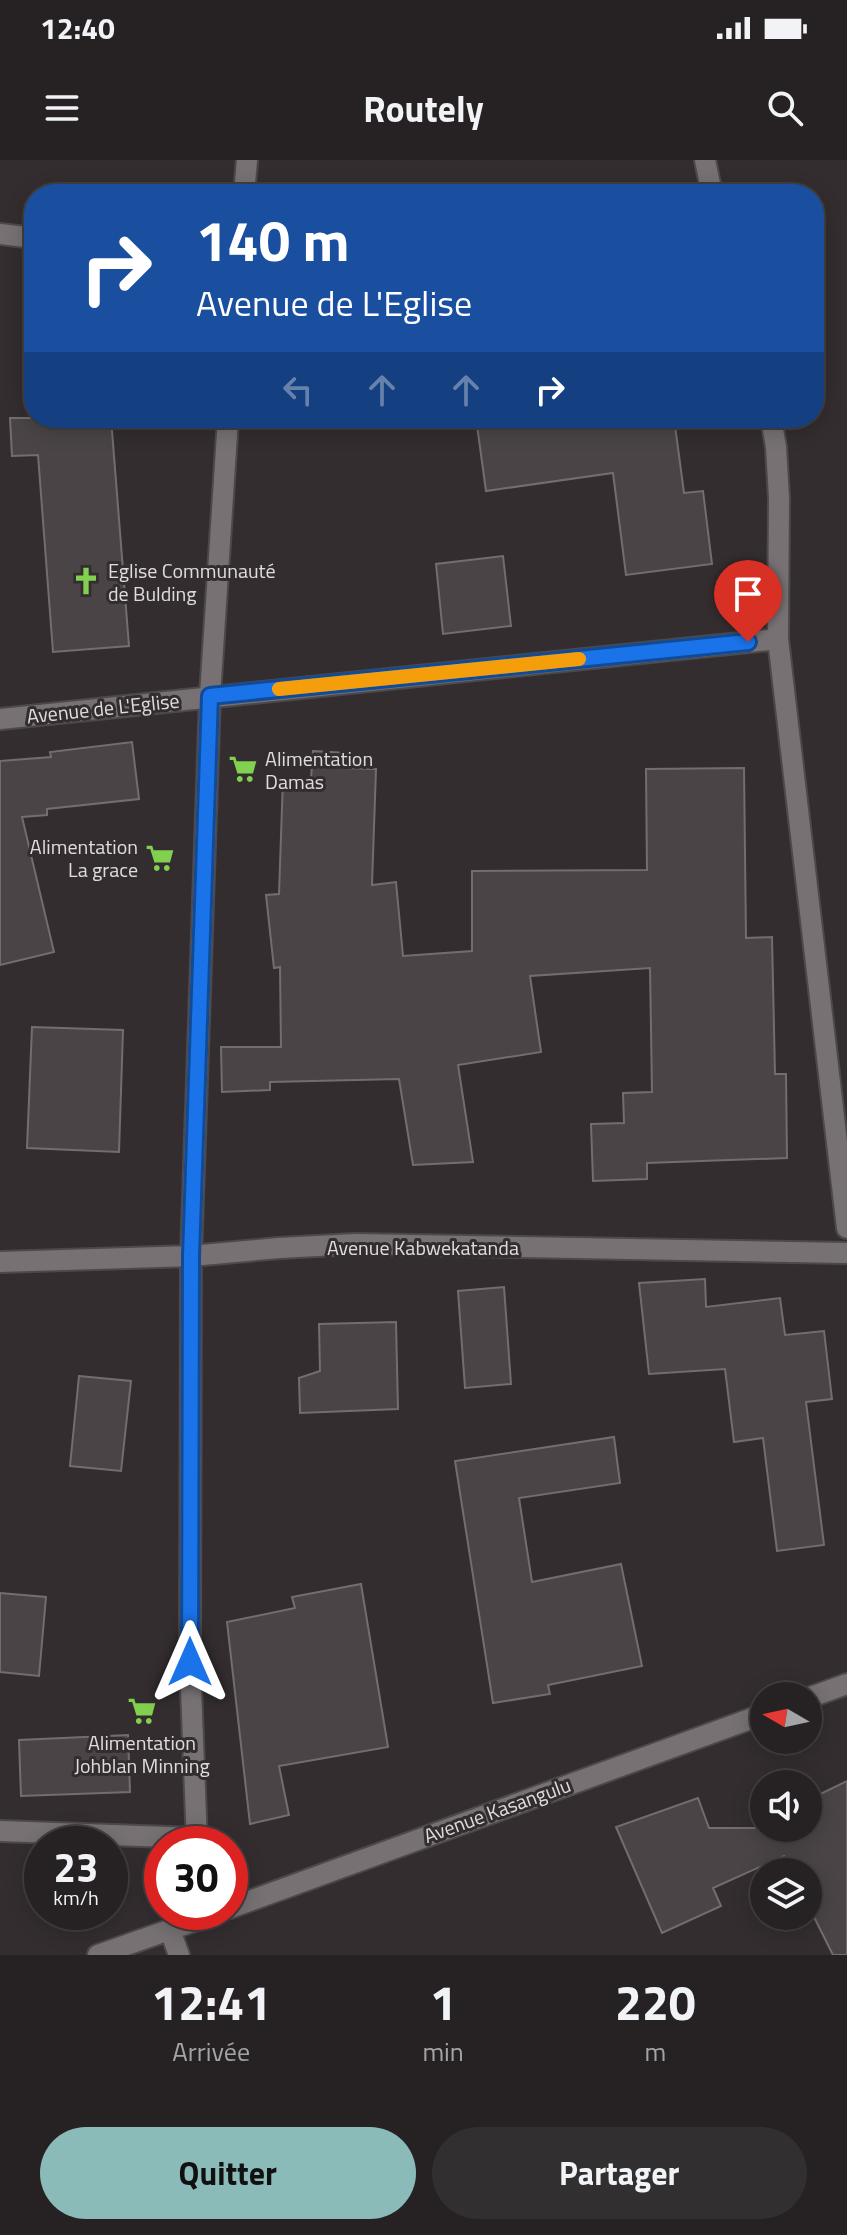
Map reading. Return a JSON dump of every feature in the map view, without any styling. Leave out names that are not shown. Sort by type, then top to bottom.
[{"type":"street","points":[[245,184],[247,160]]},
{"type":"street","points":[[705,160],[710,184]]},
{"type":"street","points":[[0,234],[24,237]]},
{"type":"street","points":[[195,1826],[190,1662],[191,1256],[210,696],[227,428]]},
{"type":"street","points":[[773,428],[779,498],[778,639],[847,1228]]},
{"type":"street","name":"Avenue de L'Eglise","points":[[0,719],[778,639]]},
{"type":"street","name":"Avenue Kabwekatanda","points":[[0,1262],[191,1256],[355,1244],[847,1253]]},
{"type":"street","points":[[822,1693],[847,1684]]},
{"type":"street","name":"Avenue Kasangulu","points":[[248,1901],[750,1719]]},
{"type":"street","points":[[0,1831],[144,1838]]},
{"type":"street","points":[[98,1955],[170,1930],[179,1955]]},
{"type":"building","points":[[10,418],[24,418],[24,428],[112,428],[129,646],[53,652],[38,455],[12,456]]},
{"type":"building","points":[[477,428],[675,428],[684,493],[703,491],[712,564],[626,575],[613,473],[486,491]]},
{"type":"building","points":[[503,556],[511,626],[443,634],[436,564]]},
{"type":"building","points":[[132,742],[139,799],[47,809],[47,815],[22,817],[54,952],[0,965],[0,761],[51,757],[50,752]]},
{"type":"building","points":[[313,751],[347,753],[347,768],[376,769],[372,885],[396,882],[403,956],[472,951],[472,871],[647,870],[646,769],[744,768],[746,938],[772,937],[775,1074],[786,1074],[787,1158],[647,1163],[647,1179],[593,1181],[591,1124],[624,1123],[623,1093],[652,1092],[650,968],[530,976],[541,1052],[458,1065],[473,1162],[413,1165],[399,1079],[270,1082],[270,1090],[222,1092],[221,1047],[281,1047],[280,967],[274,968],[266,895],[279,894],[283,778],[311,779]]},
{"type":"building","points":[[32,1027],[123,1030],[119,1152],[27,1148]]},
{"type":"building","points":[[705,1279],[706,1307],[780,1298],[785,1335],[824,1331],[832,1399],[806,1402],[824,1545],[777,1551],[763,1438],[734,1442],[725,1369],[649,1374],[639,1283]]},
{"type":"building","points":[[504,1287],[511,1384],[465,1388],[458,1291]]},
{"type":"building","points":[[396,1322],[398,1409],[300,1413],[299,1378],[320,1371],[319,1324]]},
{"type":"building","points":[[79,1376],[131,1381],[121,1471],[70,1466]]},
{"type":"building","points":[[614,1437],[620,1483],[519,1498],[532,1582],[621,1564],[642,1666],[548,1685],[550,1694],[493,1703],[455,1461]]},
{"type":"building","points":[[361,1584],[388,1747],[279,1766],[289,1815],[250,1824],[227,1622],[295,1608],[292,1597]]},
{"type":"building","points":[[0,1593],[46,1597],[39,1676],[0,1672]]},
{"type":"building","points":[[128,1735],[130,1792],[21,1796],[19,1740]]},
{"type":"building","points":[[847,1781],[847,1955],[833,1955],[820,1930],[822,1858],[750,1858],[750,1871],[713,1888],[721,1906],[662,1933],[616,1827],[698,1798],[709,1828],[750,1828],[750,1842],[822,1842],[822,1793]]},
{"type":"slow traffic","points":[[279,689],[579,659]]},
{"type":"place","name":"Eglise Communauté de Bulding","points":[[86,581]]},
{"type":"place","name":"Alimentation Damas","points":[[243,769]]},
{"type":"place","name":"Alimentation La grace","points":[[160,858]]},
{"type":"place","name":"Alimentation Johblan Minning","points":[[142,1711]]},
{"type":"route","points":[[190,1662],[191,1256],[210,696],[748,642]]}]
